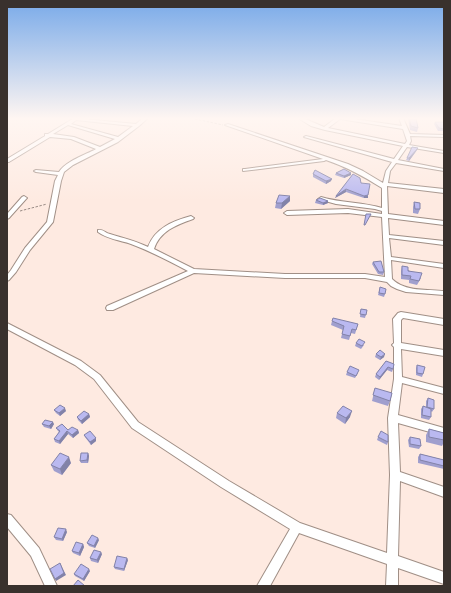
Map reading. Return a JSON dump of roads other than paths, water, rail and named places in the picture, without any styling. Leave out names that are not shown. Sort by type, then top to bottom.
[{"type":"street","points":[[7,161],[32,146]]},
{"type":"street","points":[[90,146],[100,150]]},
{"type":"street","points":[[7,279],[27,249],[50,222],[56,201],[60,174],[71,164],[107,146]]},
{"type":"street","points":[[288,146],[361,172],[385,186],[444,191]]},
{"type":"street","points":[[338,146],[395,161],[444,170]]},
{"type":"street","points":[[400,146],[444,152]]},
{"type":"street","points":[[406,147],[388,171],[385,186],[384,210],[389,280],[392,285],[397,287],[444,293]]},
{"type":"street","points":[[245,170],[316,160],[330,160]]},
{"type":"street","points":[[36,171],[60,174]]},
{"type":"street","points":[[9,215],[24,198]]},
{"type":"street","points":[[321,199],[333,203],[370,206],[384,210]]},
{"type":"street","points":[[287,213],[348,211],[444,223]]},
{"type":"street","points":[[150,250],[159,232],[165,228],[191,218]]},
{"type":"street","points":[[100,231],[104,235],[122,239],[150,250],[193,271],[265,276],[365,276],[389,280]]},
{"type":"street","points":[[386,236],[444,243]]},
{"type":"street","points":[[388,258],[444,266]]},
{"type":"street","points":[[110,308],[193,271]]},
{"type":"street","points":[[392,586],[395,474],[394,418],[398,379],[396,345],[398,316],[444,322]]},
{"type":"street","points":[[7,326],[78,363],[97,377],[135,425],[225,484],[297,526],[444,578]]},
{"type":"street","points":[[396,345],[444,353]]},
{"type":"street","points":[[398,379],[444,391]]},
{"type":"street","points":[[394,418],[444,432]]},
{"type":"street","points":[[395,474],[444,492]]},
{"type":"street","points":[[7,519],[35,552],[51,586]]},
{"type":"street","points":[[263,586],[297,526]]}]
